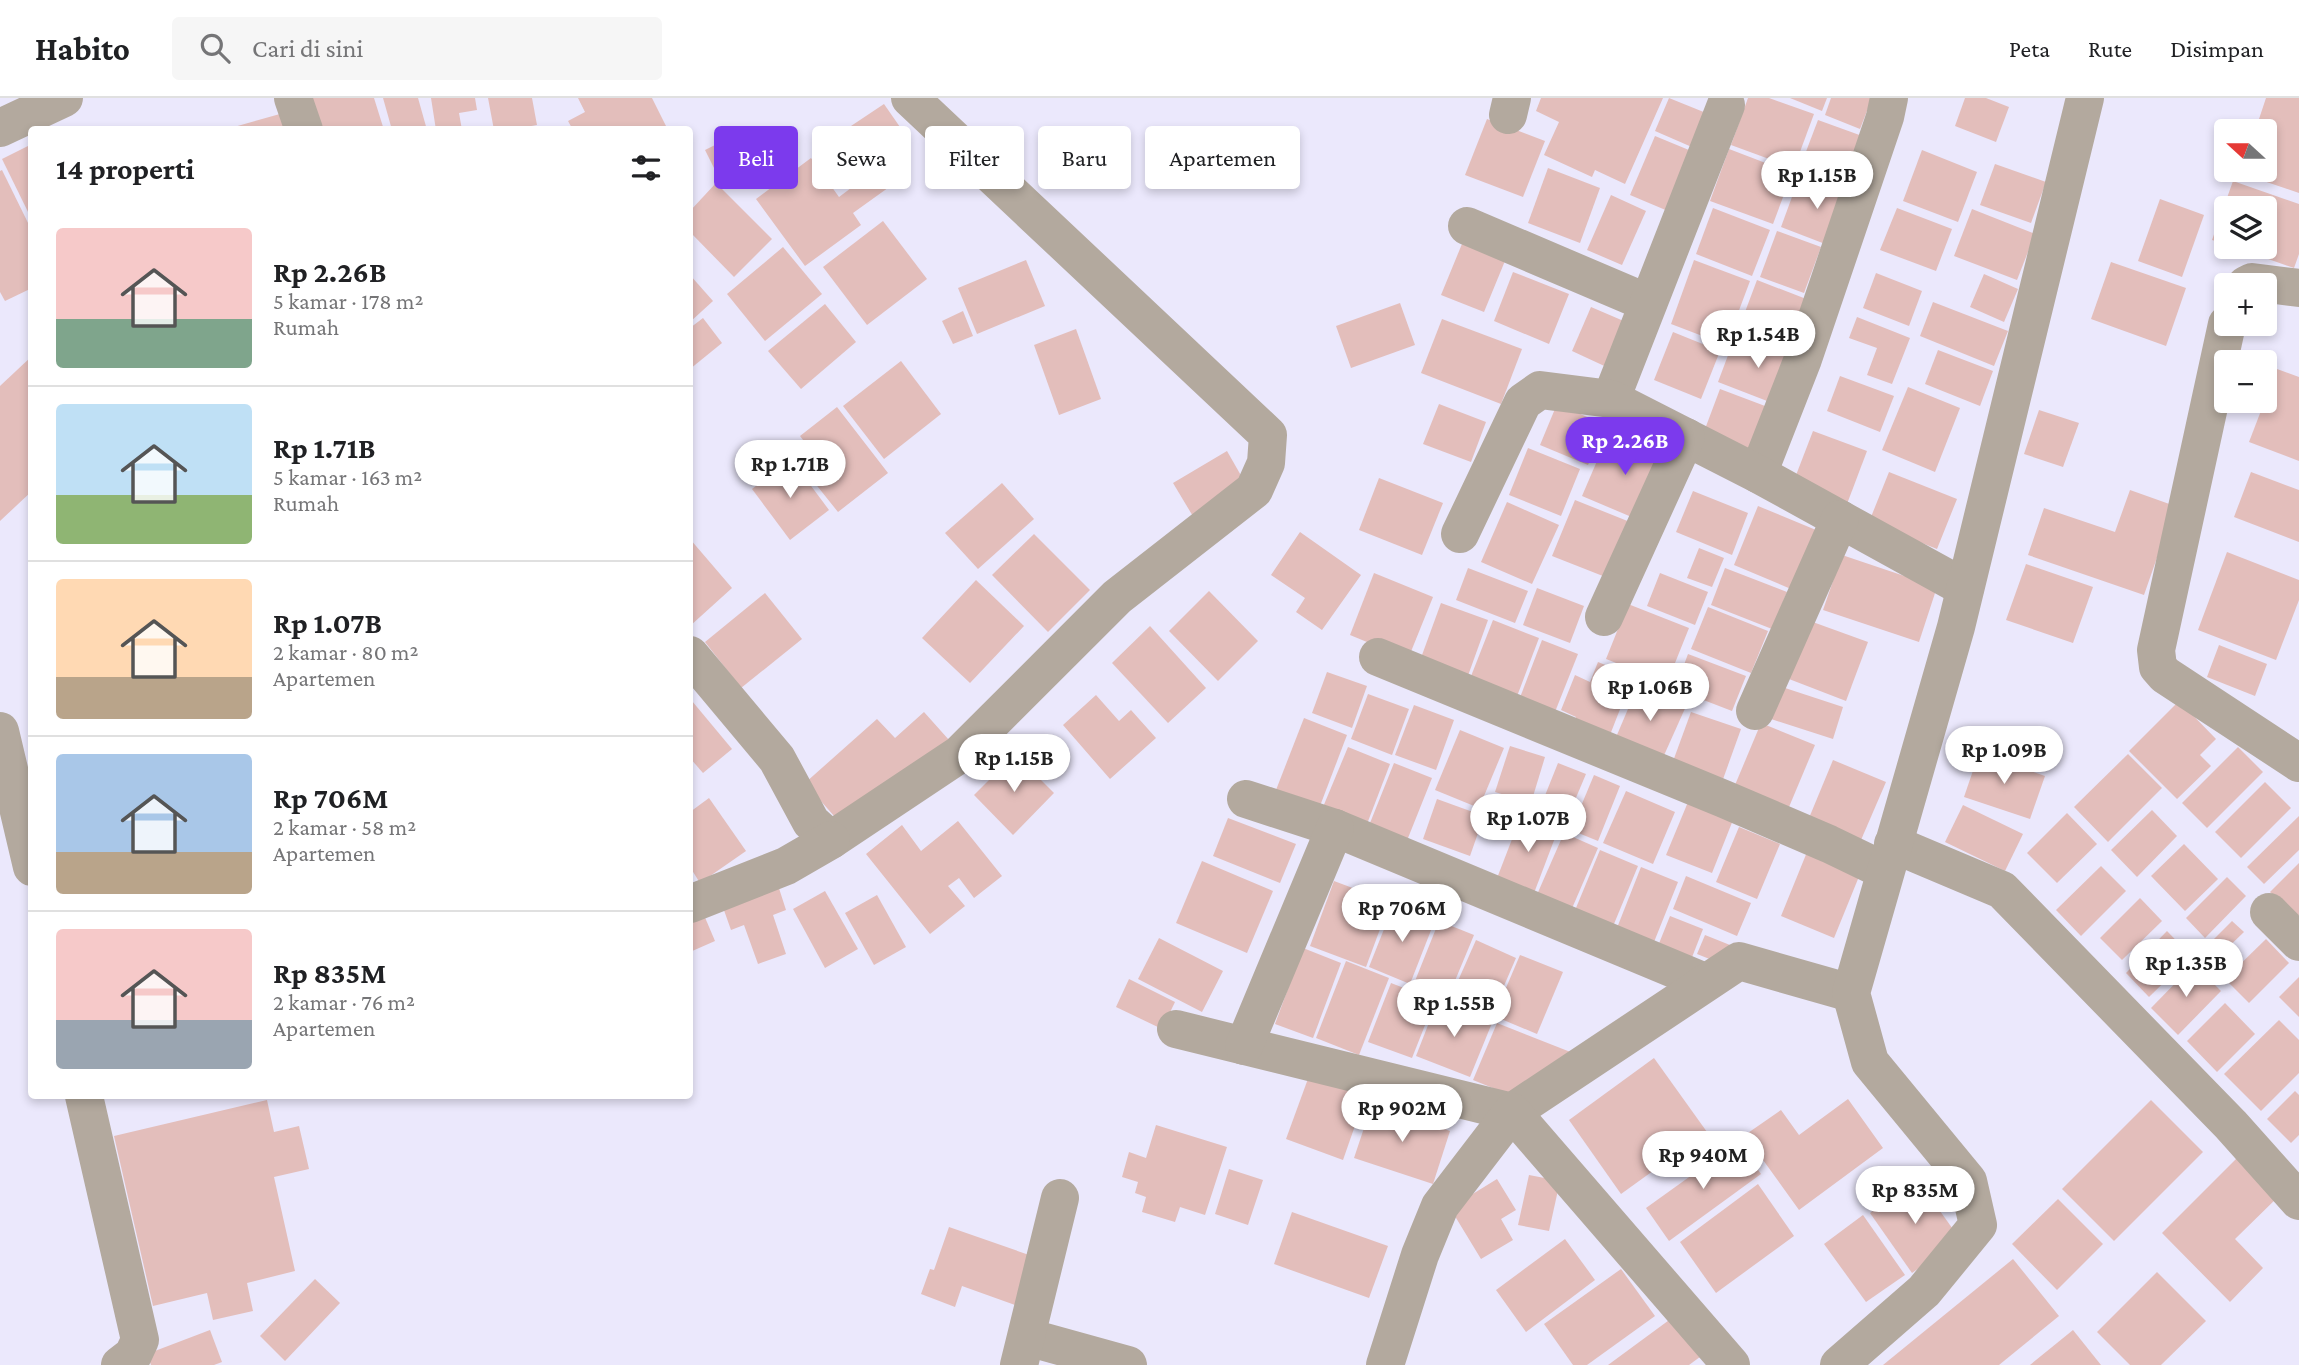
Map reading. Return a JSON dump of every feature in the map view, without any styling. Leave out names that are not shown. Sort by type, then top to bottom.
[{"type":"street","points":[[293,98],[303,126]]},
{"type":"street","points":[[693,903],[786,866],[831,840],[960,754],[1117,597],[1254,490],[1266,463],[1268,435],[910,98]]},
{"type":"street","points":[[1758,474],[1803,359],[1885,117],[1889,98]]},
{"type":"street","points":[[1839,1365],[1924,1291],[1978,1225],[1968,1181],[1870,1062],[1851,993],[1965,588],[2085,98]]},
{"type":"street","points":[[0,128],[43,103]]},
{"type":"street","points":[[1611,399],[1726,105]]},
{"type":"street","points":[[1467,226],[1648,303]]},
{"type":"street","points":[[2277,285],[2299,288]]},
{"type":"street","points":[[2224,336],[2156,650],[2158,667],[2165,676],[2297,755]]},
{"type":"street","points":[[1461,534],[1523,402],[1540,390],[1611,399],[1758,474],[1965,588]]},
{"type":"street","points":[[1604,617],[1686,438]]},
{"type":"street","points":[[1755,710],[1840,519]]},
{"type":"street","points":[[1378,657],[1829,844],[2003,890],[2231,1125],[2299,1201]]},
{"type":"street","points":[[693,659],[777,759],[811,822],[831,840]]},
{"type":"street","points":[[0,731],[28,850]]},
{"type":"street","points":[[1246,799],[1335,828],[1705,982]]},
{"type":"street","points":[[1244,1046],[1335,828]]},
{"type":"street","points":[[2269,912],[2299,942]]},
{"type":"street","points":[[1385,1365],[1420,1255],[1440,1206],[1512,1112],[1739,961],[1851,993]]},
{"type":"street","points":[[1176,1029],[1512,1112],[1731,1365]]},
{"type":"street","points":[[85,1099],[140,1340],[133,1354],[120,1365]]},
{"type":"street","points":[[1060,1198],[1023,1351],[1128,1365]]},
{"type":"building","points":[[310,98],[374,98],[383,126],[320,126]]},
{"type":"building","points":[[383,98],[418,98],[426,126],[391,126]]},
{"type":"building","points":[[431,98],[475,98],[477,110],[459,113],[461,126],[435,126]]},
{"type":"building","points":[[488,98],[532,98],[537,125],[493,126]]},
{"type":"building","points":[[578,98],[652,98],[666,126],[571,126],[568,121],[585,112]]},
{"type":"building","points":[[1541,98],[1663,98],[1625,184],[1595,170],[1592,177],[1544,155],[1559,122],[1536,111]]},
{"type":"building","points":[[1669,98],[1716,117],[1701,151],[1655,131]]},
{"type":"building","points":[[1748,98],[1769,98],[1814,114],[1794,168],[1731,145]]},
{"type":"building","points":[[1790,98],[1827,98],[1822,111]]},
{"type":"building","points":[[1831,98],[1872,98],[1860,129],[1825,115]]},
{"type":"building","points":[[1965,98],[1986,98],[2009,107],[1996,142],[1955,126]]},
{"type":"building","points":[[2266,98],[2299,98],[2299,193],[2267,182],[2277,182],[2277,119],[2259,119]]},
{"type":"building","points":[[884,104],[899,126],[851,126]]},
{"type":"building","points":[[287,112],[291,126],[238,126]]},
{"type":"building","points":[[1487,119],[1545,141],[1523,197],[1465,175]]},
{"type":"building","points":[[1818,120],[1865,137],[1846,187],[1799,170]]},
{"type":"building","points":[[1655,136],[1701,155],[1675,214],[1630,195]]},
{"type":"building","points":[[28,146],[28,212],[2,159]]},
{"type":"building","points":[[714,146],[714,168],[705,150]]},
{"type":"building","points":[[1729,149],[1792,173],[1773,224],[1710,201]]},
{"type":"building","points":[[1922,150],[1977,172],[1958,222],[1903,201]]},
{"type":"building","points":[[811,158],[812,189],[833,189],[839,197],[850,189],[886,189],[853,213],[861,225],[805,266],[756,199],[769,189],[798,189],[798,168]]},
{"type":"building","points":[[1995,164],[2046,182],[2031,223],[1980,205]]},
{"type":"building","points":[[1548,168],[1600,188],[1580,243],[1528,223]]},
{"type":"building","points":[[2,170],[28,223],[28,290],[5,301],[0,292]]},
{"type":"building","points":[[1800,175],[1853,194],[1833,247],[1781,227]]},
{"type":"building","points":[[2233,182],[2236,182],[2276,196],[2228,196]]},
{"type":"building","points":[[714,185],[714,189],[722,189],[772,239],[734,277],[693,235],[693,208]]},
{"type":"building","points":[[1611,195],[1646,211],[1622,265],[1587,250]]},
{"type":"building","points":[[2277,196],[2299,204],[2299,254],[2294,268],[2268,259],[2277,259]]},
{"type":"building","points":[[2160,199],[2204,215],[2182,277],[2138,261]]},
{"type":"building","points":[[1713,208],[1770,230],[1752,276],[1696,254]]},
{"type":"building","points":[[1897,208],[1952,229],[1936,271],[1880,250]]},
{"type":"building","points":[[1972,209],[2035,234],[2017,280],[1954,256]]},
{"type":"building","points":[[883,221],[927,279],[867,325],[823,267]]},
{"type":"building","points":[[1777,231],[1821,247],[1804,293],[1760,277]]},
{"type":"building","points":[[1464,239],[1507,256],[1484,312],[1441,295]]},
{"type":"building","points":[[783,247],[822,294],[765,341],[727,294]]},
{"type":"building","points":[[1026,260],[1045,306],[977,334],[958,288]]},
{"type":"building","points":[[1694,260],[1750,281],[1726,345],[1671,324]]},
{"type":"building","points":[[2111,262],[2186,288],[2166,346],[2091,319]]},
{"type":"building","points":[[1513,272],[1569,294],[1549,344],[1494,321]]},
{"type":"building","points":[[1876,273],[1922,291],[1909,326],[1863,308]]},
{"type":"building","points":[[1984,274],[2018,289],[2004,322],[1970,307]]},
{"type":"building","points":[[693,278],[713,301],[693,319]]},
{"type":"building","points":[[1757,280],[1814,302],[1796,349],[1739,328]]},
{"type":"building","points":[[1933,302],[2008,331],[1994,366],[1920,336]]},
{"type":"building","points":[[1400,303],[1415,345],[1351,368],[1336,326]]},
{"type":"building","points":[[825,304],[856,342],[801,389],[768,351]]},
{"type":"building","points":[[1591,307],[1633,325],[1613,370],[1572,351]]},
{"type":"building","points":[[963,311],[973,336],[953,344],[942,321]]},
{"type":"building","points":[[1857,317],[1910,338],[1892,384],[1867,375],[1877,348],[1849,338]]},
{"type":"building","points":[[703,318],[722,343],[693,367],[693,326]]},
{"type":"building","points":[[1442,319],[1522,349],[1501,404],[1421,373]]},
{"type":"building","points":[[1076,329],[1101,399],[1059,415],[1034,345]]},
{"type":"building","points":[[1673,332],[1720,351],[1701,399],[1654,380]]},
{"type":"building","points":[[1736,334],[1798,358],[1780,406],[1718,382]]},
{"type":"building","points":[[1938,350],[1993,371],[1980,406],[1925,384]]},
{"type":"building","points":[[28,360],[28,495],[0,521],[0,386]]},
{"type":"building","points":[[901,361],[941,414],[884,459],[843,406]]},
{"type":"building","points":[[2277,369],[2299,377],[2299,461],[2249,442],[2260,413],[2277,413]]},
{"type":"building","points":[[1840,376],[1894,396],[1880,432],[1827,411]]},
{"type":"building","points":[[1908,387],[1960,408],[1935,472],[1882,450]]},
{"type":"building","points":[[1720,389],[1773,409],[1754,458],[1702,437]]},
{"type":"building","points":[[1439,404],[1486,422],[1471,462],[1423,444]]},
{"type":"building","points":[[1557,404],[1606,425],[1588,465],[1540,445]]},
{"type":"building","points":[[837,407],[888,473],[838,512],[810,477],[823,466],[800,436]]},
{"type":"building","points":[[2039,410],[2079,423],[2063,467],[2024,454]]},
{"type":"building","points":[[1813,431],[1867,451],[1847,504],[1793,483]]},
{"type":"building","points":[[1609,433],[1668,458],[1641,521],[1582,496]]},
{"type":"building","points":[[1528,448],[1580,469],[1561,516],[1509,495]]},
{"type":"building","points":[[1227,451],[1247,486],[1194,518],[1173,483]]},
{"type":"building","points":[[791,459],[829,510],[790,540],[752,489]]},
{"type":"building","points":[[1889,472],[1957,499],[1937,549],[1869,522]]},
{"type":"building","points":[[2251,472],[2299,490],[2299,542],[2234,517]]},
{"type":"building","points":[[1379,478],[1443,503],[1422,555],[1359,530]]},
{"type":"building","points":[[1002,483],[1034,519],[978,569],[945,533]]},
{"type":"building","points":[[2130,490],[2175,506],[2144,595],[2028,555],[2044,508],[2115,532]]},
{"type":"building","points":[[1693,491],[1748,513],[1732,555],[1676,532]]},
{"type":"building","points":[[1575,500],[1635,524],[1613,580],[1552,556]]},
{"type":"building","points":[[1507,502],[1559,525],[1532,584],[1481,562]]},
{"type":"building","points":[[1758,506],[1816,530],[1791,589],[1734,565]]},
{"type":"building","points":[[1300,532],[1361,575],[1322,630],[1296,612],[1305,598],[1271,575]]},
{"type":"building","points":[[1034,534],[1090,590],[1048,632],[992,575]]},
{"type":"building","points":[[693,542],[732,588],[693,623]]},
{"type":"building","points":[[1699,548],[1724,558],[1712,587],[1687,578]]},
{"type":"building","points":[[2227,552],[2299,580],[2299,600],[2276,660],[2198,630]]},
{"type":"building","points":[[1842,555],[1937,587],[1919,642],[1823,610]]},
{"type":"building","points":[[2026,564],[2093,587],[2073,643],[2006,620]]},
{"type":"building","points":[[1468,568],[1528,591],[1515,623],[1456,600]]},
{"type":"building","points":[[1725,568],[1787,592],[1772,629],[1711,605]]},
{"type":"building","points":[[1374,573],[1433,597],[1408,659],[1350,635]]},
{"type":"building","points":[[1660,573],[1708,592],[1695,625],[1647,606]]},
{"type":"building","points":[[976,580],[1024,626],[970,683],[922,638]]},
{"type":"building","points":[[1537,588],[1584,606],[1570,643],[1523,625]]},
{"type":"building","points":[[1209,591],[1258,641],[1218,681],[1169,631]]},
{"type":"building","points":[[765,593],[802,639],[741,688],[705,642]]},
{"type":"building","points":[[1441,603],[1488,620],[1465,684],[1418,666]]},
{"type":"building","points":[[1628,604],[1689,628],[1667,683],[1606,659]]},
{"type":"building","points":[[1708,607],[1768,631],[1751,673],[1691,649]]},
{"type":"building","points":[[1493,620],[1539,638],[1513,707],[1466,689]]},
{"type":"building","points":[[1810,621],[1868,642],[1846,701],[1789,679]]},
{"type":"building","points":[[1150,626],[1206,688],[1168,723],[1112,663]]},
{"type":"building","points":[[1542,640],[1578,654],[1551,722],[1516,708]]},
{"type":"building","points":[[2219,645],[2267,664],[2255,696],[2207,677]]},
{"type":"building","points":[[1688,654],[1746,676],[1732,711],[1675,689]]},
{"type":"building","points":[[1598,662],[1633,676],[1608,740],[1573,726],[1576,717],[1561,710],[1575,675],[1590,682]]},
{"type":"building","points":[[1327,672],[1367,686],[1352,728],[1312,713]]},
{"type":"building","points":[[1639,683],[1687,704],[1661,762],[1614,742]]},
{"type":"building","points":[[1779,686],[1843,707],[1833,739],[1768,718]]},
{"type":"building","points":[[1368,694],[1409,709],[1392,755],[1351,739]]},
{"type":"building","points":[[1096,695],[1119,721],[1131,710],[1156,738],[1110,779],[1063,725]]},
{"type":"building","points":[[2179,701],[2216,739],[2200,755],[2211,766],[2177,799],[2129,751]]},
{"type":"building","points":[[693,702],[732,749],[703,773],[693,761]]},
{"type":"building","points":[[1414,705],[1454,720],[1436,770],[1395,755]]},
{"type":"building","points":[[924,712],[949,740],[842,825],[805,783],[877,719],[895,738]]},
{"type":"building","points":[[1691,712],[1741,729],[1722,782],[1672,764]]},
{"type":"building","points":[[1304,718],[1347,735],[1320,806],[1276,790]]},
{"type":"building","points":[[1761,723],[1815,745],[1789,807],[1735,785]]},
{"type":"building","points":[[1460,730],[1504,748],[1479,808],[1435,790]]},
{"type":"building","points":[[1510,746],[1545,757],[1531,803],[1495,792]]},
{"type":"building","points":[[1348,747],[1390,764],[1367,824],[1323,807]]},
{"type":"building","points":[[2238,747],[2263,772],[2207,828],[2182,803]]},
{"type":"building","points":[[1979,753],[2045,776],[2030,819],[1964,797]]},
{"type":"building","points":[[1015,754],[1054,793],[1013,835],[974,795]]},
{"type":"building","points":[[2128,754],[2162,788],[2108,842],[2074,807]]},
{"type":"building","points":[[1833,760],[1886,782],[1861,840],[1809,818]]},
{"type":"building","points":[[1394,763],[1432,778],[1404,848],[1366,833]]},
{"type":"building","points":[[1558,763],[1586,774],[1567,819],[1540,808]]},
{"type":"building","points":[[1594,775],[1620,786],[1598,841],[1571,830]]},
{"type":"building","points":[[2265,782],[2291,808],[2241,858],[2215,832]]},
{"type":"building","points":[[1626,791],[1675,812],[1653,864],[1603,843]]},
{"type":"building","points":[[709,798],[746,851],[700,883],[693,872],[693,810]]},
{"type":"building","points":[[1437,799],[1484,816],[1470,856],[1423,839]]},
{"type":"building","points":[[1688,802],[1733,820],[1712,873],[1666,855]]},
{"type":"building","points":[[1963,805],[2023,834],[2005,871],[1945,842]]},
{"type":"building","points":[[1524,808],[1561,822],[1531,901],[1494,886]]},
{"type":"building","points":[[2152,810],[2177,836],[2137,877],[2111,850]]},
{"type":"building","points":[[2067,813],[2097,844],[2057,883],[2027,853]]},
{"type":"building","points":[[2299,816],[2299,850],[2264,884],[2247,867]]},
{"type":"building","points":[[1228,818],[1296,844],[1280,883],[1213,856]]},
{"type":"building","points":[[958,821],[1002,876],[974,898],[959,878],[948,886],[965,906],[930,934],[866,854],[902,825],[921,851]]},
{"type":"building","points":[[1739,827],[1780,844],[1757,899],[1716,882]]},
{"type":"building","points":[[1564,833],[1598,848],[1567,920],[1532,906]]},
{"type":"building","points":[[2184,844],[2218,879],[2185,911],[2151,876]]},
{"type":"building","points":[[1600,850],[1638,866],[1609,936],[1571,920]]},
{"type":"building","points":[[1807,852],[1860,874],[1834,938],[1781,916]]},
{"type":"building","points":[[1202,861],[1273,891],[1247,953],[1176,923]]},
{"type":"building","points":[[2299,863],[2299,915],[2296,918],[2270,892]]},
{"type":"building","points":[[2101,866],[2126,891],[2081,936],[2056,910]]},
{"type":"building","points":[[1641,867],[1678,882],[1650,952],[1613,938]]},
{"type":"building","points":[[1686,876],[1751,903],[1737,936],[1673,909]]},
{"type":"building","points":[[2227,877],[2246,896],[2205,938],[2186,918]]},
{"type":"building","points":[[776,879],[786,910],[773,915],[786,954],[758,964],[744,925],[731,930],[720,899]]},
{"type":"building","points":[[1334,881],[1390,902],[1366,967],[1310,946]]},
{"type":"building","points":[[825,891],[858,949],[825,968],[793,909]]},
{"type":"building","points":[[877,895],[906,947],[874,965],[845,913]]},
{"type":"building","points":[[2140,898],[2162,921],[2122,960],[2100,938]]},
{"type":"building","points":[[1394,904],[1435,920],[1410,984],[1369,967]]},
{"type":"building","points":[[701,908],[715,941],[693,951],[693,911]]},
{"type":"building","points":[[1670,916],[1703,929],[1689,965],[1656,951]]},
{"type":"building","points":[[1439,921],[1474,935],[1447,1000],[1413,986]]},
{"type":"building","points":[[2232,921],[2244,932],[2218,957],[2207,946]]},
{"type":"building","points":[[2167,931],[2191,956],[2149,997],[2126,973]]},
{"type":"building","points":[[1705,935],[1735,947],[1727,966],[1697,954]]},
{"type":"building","points":[[1159,938],[1223,971],[1202,1012],[1138,979]]},
{"type":"building","points":[[2266,939],[2289,963],[2249,1003],[2225,979]]},
{"type":"building","points":[[1476,940],[1516,958],[1491,1016],[1450,999]]},
{"type":"building","points":[[1303,948],[1341,963],[1313,1038],[1275,1024]]},
{"type":"building","points":[[1520,955],[1563,972],[1537,1034],[1494,1016]]},
{"type":"building","points":[[1346,961],[1389,978],[1359,1055],[1316,1038]]},
{"type":"building","points":[[2194,964],[2221,991],[2178,1035],[2151,1008]]},
{"type":"building","points":[[2299,977],[2299,1017],[2279,997]]},
{"type":"building","points":[[1129,979],[1175,1002],[1162,1029],[1116,1007]]},
{"type":"building","points":[[1391,983],[1435,1000],[1412,1058],[1368,1042]]},
{"type":"building","points":[[1437,1002],[1492,1023],[1470,1077],[1416,1056]]},
{"type":"building","points":[[2225,1003],[2255,1034],[2217,1072],[2187,1041]]},
{"type":"building","points":[[2279,1020],[2299,1040],[2299,1073],[2261,1111],[2224,1074]]},
{"type":"building","points":[[1497,1023],[1573,1053],[1510,1095],[1473,1080]]},
{"type":"building","points":[[1654,1058],[1707,1132],[1621,1194],[1569,1120]]},
{"type":"building","points":[[1309,1076],[1365,1097],[1343,1160],[1286,1139]]},
{"type":"building","points":[[2295,1091],[2299,1095],[2299,1135],[2291,1143],[2267,1119]]},
{"type":"building","points":[[1848,1099],[1883,1148],[1799,1210],[1745,1135],[1781,1110],[1799,1135]]},
{"type":"building","points":[[267,1100],[274,1132],[299,1126],[309,1169],[274,1177],[295,1271],[247,1283],[253,1311],[213,1320],[207,1293],[153,1306],[114,1136]]},
{"type":"building","points":[[2151,1100],[2203,1152],[2114,1241],[2062,1189]]},
{"type":"building","points":[[1372,1104],[1450,1131],[1433,1184],[1354,1158]]},
{"type":"building","points":[[1156,1125],[1227,1147],[1205,1215],[1180,1207],[1175,1222],[1142,1212],[1146,1197],[1135,1193],[1138,1182],[1122,1177],[1129,1152],[1146,1158]]},
{"type":"building","points":[[1738,1142],[1761,1174],[1669,1241],[1646,1208]]},
{"type":"building","points":[[2242,1153],[2282,1193],[2235,1239],[2263,1268],[2230,1302],[2162,1233]]},
{"type":"building","points":[[1229,1169],[1263,1180],[1248,1225],[1215,1214]]},
{"type":"building","points":[[1529,1175],[1560,1181],[1549,1231],[1518,1225]]},
{"type":"building","points":[[1497,1179],[1516,1210],[1501,1219],[1513,1240],[1481,1259],[1450,1208]]},
{"type":"building","points":[[1917,1179],[1960,1239],[1912,1273],[1870,1213]]},
{"type":"building","points":[[1758,1184],[1794,1236],[1716,1293],[1680,1242]]},
{"type":"building","points":[[2058,1199],[2103,1244],[2057,1290],[2012,1244]]},
{"type":"building","points":[[1292,1212],[1388,1246],[1369,1298],[1274,1264]]},
{"type":"building","points":[[1863,1215],[1905,1275],[1866,1302],[1824,1244]]},
{"type":"building","points":[[949,1227],[1032,1256],[1015,1305],[962,1286],[955,1307],[921,1294],[930,1269],[934,1270]]},
{"type":"building","points":[[1565,1239],[1595,1280],[1526,1332],[1496,1290]]},
{"type":"building","points":[[2013,1259],[2059,1316],[1999,1365],[1883,1365]]},
{"type":"building","points":[[1621,1269],[1655,1316],[1587,1365],[1573,1365],[1544,1324]]},
{"type":"building","points":[[2157,1272],[2206,1321],[2161,1365],[2130,1365],[2097,1332]]},
{"type":"building","points":[[315,1279],[340,1303],[285,1361],[260,1336]]},
{"type":"building","points":[[1676,1315],[1704,1354],[1689,1365],[1608,1365]]},
{"type":"building","points":[[210,1330],[222,1362],[214,1365],[151,1365],[147,1354]]},
{"type":"building","points":[[2073,1330],[2101,1365],[2030,1365]]}]
